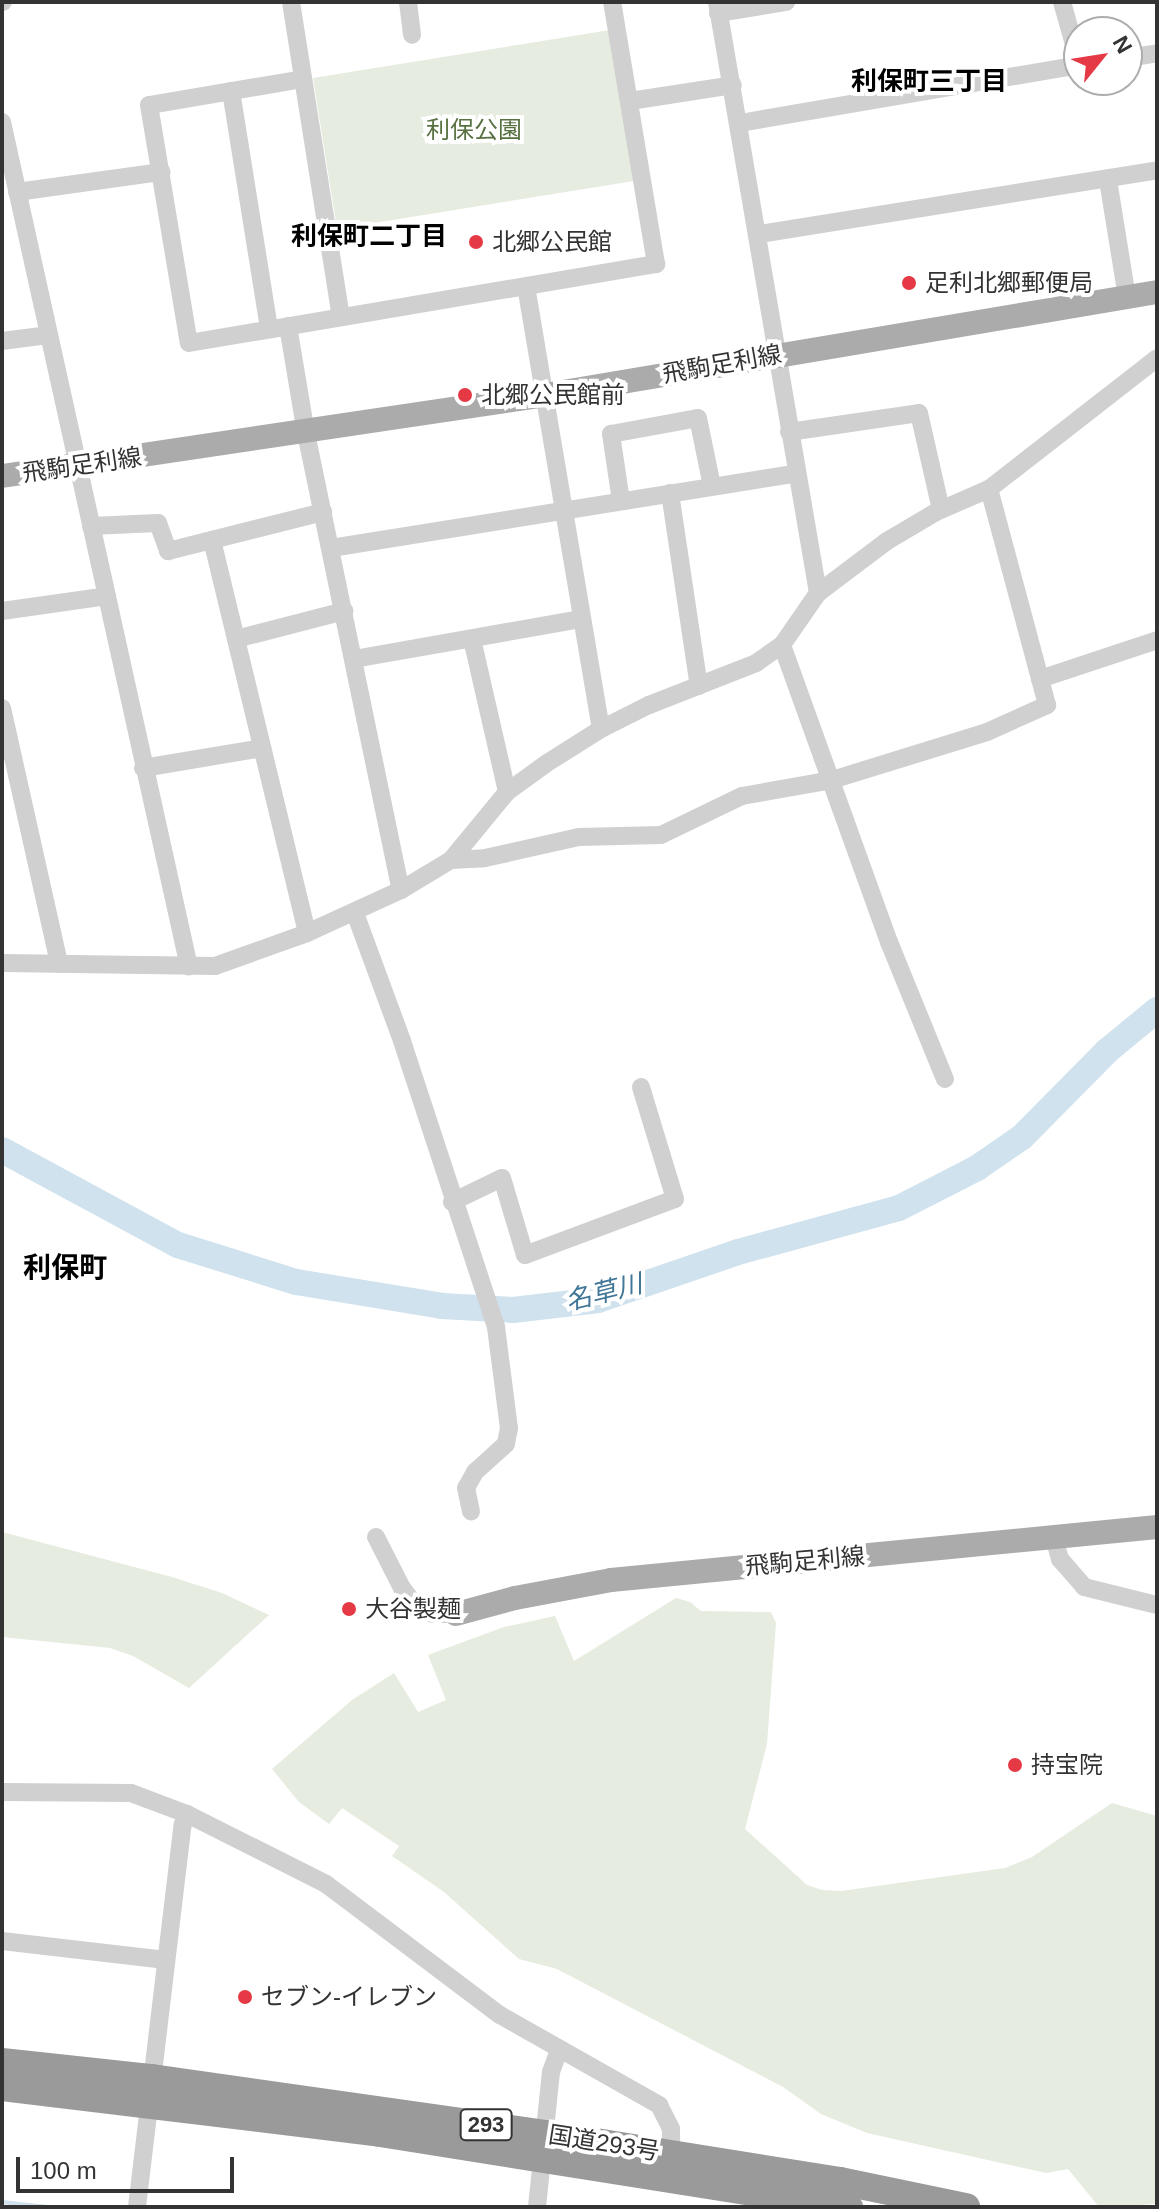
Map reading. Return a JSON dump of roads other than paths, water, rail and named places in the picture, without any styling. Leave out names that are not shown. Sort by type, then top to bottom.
[{"type":"highway","name":"国道293号","points":[[2,2062],[152,2090],[545,2145],[844,2207]]},
{"type":"highway","name":"国道293号","points":[[2,2087],[152,2090]]},
{"type":"highway","name":"国道293号","points":[[545,2145],[671,2154],[853,2183],[966,2207]]},
{"type":"main road","name":"飛駒足利線","points":[[2,476],[545,395],[1157,292]]},
{"type":"main road","name":"飛駒足利線","points":[[456,1614],[515,1598],[611,1580],[1157,1527]]},
{"type":"street","points":[[291,2],[341,317]]},
{"type":"street","points":[[408,2],[412,35]]},
{"type":"street","points":[[303,79],[149,105],[189,343],[656,264],[612,2]]},
{"type":"street","points":[[786,2],[718,8],[818,593]]},
{"type":"street","points":[[740,123],[1063,66]]},
{"type":"street","points":[[630,101],[733,85]]},
{"type":"street","points":[[231,91],[269,329]]},
{"type":"street","points":[[2,122],[189,967]]},
{"type":"street","points":[[759,234],[1157,170]]},
{"type":"street","points":[[17,192],[162,172]]},
{"type":"street","points":[[1108,180],[1127,297]]},
{"type":"street","points":[[526,286],[601,729]]},
{"type":"street","points":[[288,326],[306,433],[401,890]]},
{"type":"street","points":[[2,341],[48,335]]},
{"type":"street","points":[[2,963],[215,966],[307,933],[401,890],[451,860],[507,792],[601,729],[756,663],[782,645],[818,593],[887,541],[941,510],[989,489],[1157,358]]},
{"type":"street","points":[[789,432],[919,413],[941,510]]},
{"type":"street","points":[[621,501],[611,434],[698,418],[712,486]]},
{"type":"street","points":[[331,548],[797,473]]},
{"type":"street","points":[[451,860],[485,858],[579,837],[661,835],[742,796],[832,780],[987,732],[1047,705],[989,489]]},
{"type":"street","points":[[670,493],[699,686]]},
{"type":"street","points":[[91,526],[158,523],[168,551],[323,512]]},
{"type":"street","points":[[212,540],[307,933]]},
{"type":"street","points":[[2,611],[107,596]]},
{"type":"street","points":[[236,639],[344,611]]},
{"type":"street","points":[[354,659],[582,619]]},
{"type":"street","points":[[472,639],[507,792]]},
{"type":"street","points":[[1040,679],[1157,640]]},
{"type":"street","points":[[782,645],[889,942],[945,1079]]},
{"type":"street","points":[[2,708],[59,964]]},
{"type":"street","points":[[143,768],[262,748]]},
{"type":"street","points":[[355,913],[402,1041],[452,1202],[494,1321],[509,1428],[506,1444],[475,1472],[466,1488],[471,1511]]},
{"type":"street","points":[[452,1202],[502,1178],[525,1255],[675,1199],[641,1087]]},
{"type":"street","points":[[376,1537],[402,1588],[415,1605],[433,1614],[456,1614]]},
{"type":"street","points":[[1054,1537],[1060,1559],[1084,1587],[1157,1605]]},
{"type":"street","points":[[2,1792],[110,1790],[150,1798],[326,1884],[500,2015],[659,2105],[671,2129],[671,2154]]},
{"type":"street","points":[[137,2207],[183,1824],[187,1814]]},
{"type":"street","points":[[2,1941],[166,1960]]},
{"type":"street","points":[[537,2207],[551,2072],[559,2050]]},
{"type":"waterway","name":"名草川","points":[[2,1150],[178,1245],[296,1282],[442,1306],[513,1310],[598,1300],[738,1252],[899,1208],[977,1168],[1022,1137],[1107,1051],[1157,1010]]},
{"type":"waterway","points":[[2,2202],[48,2207]]},
{"type":"place","name":"北郷公民館","points":[[476,242]]},
{"type":"place","name":"足利北郷郵便局","points":[[909,283]]},
{"type":"place","name":"北郷公民館前","points":[[465,395]]},
{"type":"place","name":"大谷製麺","points":[[349,1609]]},
{"type":"place","name":"持宝院","points":[[1015,1765]]},
{"type":"place","name":"セブン-イレブン","points":[[245,1997]]},
{"type":"district","name":"利保町三丁目","points":[[929,82]]},
{"type":"district","name":"利保町二丁目","points":[[369,237]]},
{"type":"district","name":"利保町","points":[[65,1268]]},
{"type":"park label","name":"利保公園","points":[[474,130]]}]
